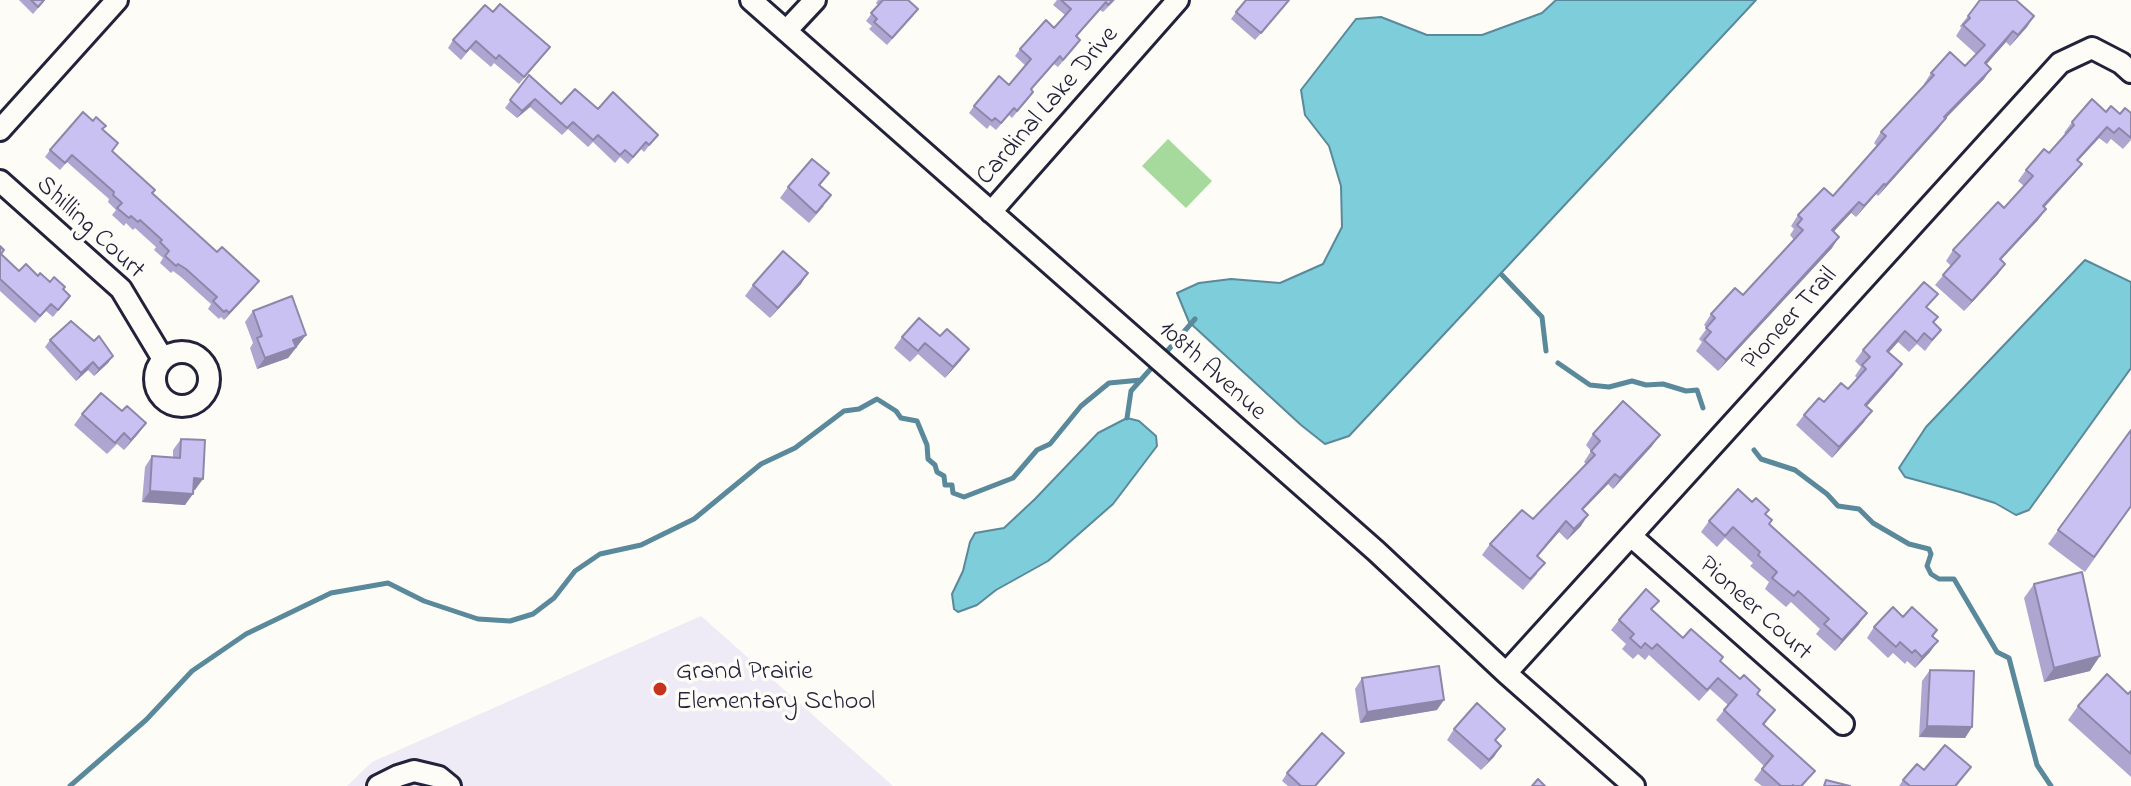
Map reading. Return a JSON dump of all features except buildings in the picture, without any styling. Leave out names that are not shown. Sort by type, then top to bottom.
[{"type":"street","points":[[0,130],[117,0]]},
{"type":"street","name":"108th Avenue","points":[[751,0],[1376,551],[1506,673],[1634,786]]},
{"type":"street","points":[[786,31],[815,0]]},
{"type":"street","name":"Cardinal Lake Drive","points":[[991,212],[1178,0]]},
{"type":"street","name":"Pioneer Trail","points":[[1506,673],[2060,63],[2092,48],[2121,63],[2131,72]]},
{"type":"street","name":"Shilling Court","points":[[0,181],[121,289],[163,359]]},
{"type":"street","name":"Pioneer Court","points":[[1631,536],[1843,724]]},
{"type":"street","points":[[378,786],[414,771],[439,777],[450,786]]},
{"type":"shaded area","name":"Grand Prairie Elementary School","points":[[701,616],[893,786],[347,786],[372,762]]},
{"type":"green space","points":[[1168,139],[1212,181],[1186,208],[1142,166]]},
{"type":"water","points":[[1556,0],[1756,0],[1349,436],[1325,444],[1189,322],[1177,293],[1199,283],[1231,279],[1280,283],[1323,264],[1342,227],[1341,186],[1329,146],[1305,115],[1301,90],[1356,19],[1381,17],[1427,35],[1482,35],[1542,13]]},
{"type":"water","points":[[2085,260],[2131,282],[2131,368],[2029,510],[2016,515],[1995,503],[1905,477],[1899,468],[1926,427]]},
{"type":"water","points":[[1127,418],[1139,421],[1156,436],[1157,446],[1113,504],[1048,561],[996,590],[977,605],[958,612],[954,609],[952,594],[975,533],[1004,528],[1098,433]]},
{"type":"waterway","points":[[1502,275],[1542,317],[1546,351]]},
{"type":"waterway","points":[[1162,357],[1195,319]]},
{"type":"waterway","points":[[1558,363],[1590,385],[1609,387],[1632,381],[1646,385],[1663,384],[1686,391],[1697,390],[1703,408]]},
{"type":"waterway","points":[[1127,418],[1131,391],[1155,364]]},
{"type":"waterway","points":[[70,786],[146,720],[192,671],[246,634],[331,593],[388,583],[424,601],[478,619],[510,621],[533,614],[554,598],[575,571],[600,554],[641,545],[694,519],[761,464],[795,448],[844,411],[859,409],[877,399],[901,418],[917,421],[927,445],[928,459],[944,476],[945,485],[952,485],[953,493],[964,497],[1013,478],[1037,450],[1050,444],[1081,406],[1109,383],[1141,380]]},
{"type":"waterway","points":[[1754,450],[1761,459],[1795,470],[1838,506],[1859,509],[1873,523],[1909,544],[1929,549],[1931,554],[1927,566],[1931,574],[1939,579],[1954,579],[1997,652],[2009,658],[2037,765],[2051,786]]},
{"type":"place","name":"Grand Prairie Elementary School","points":[[660,689]]}]
